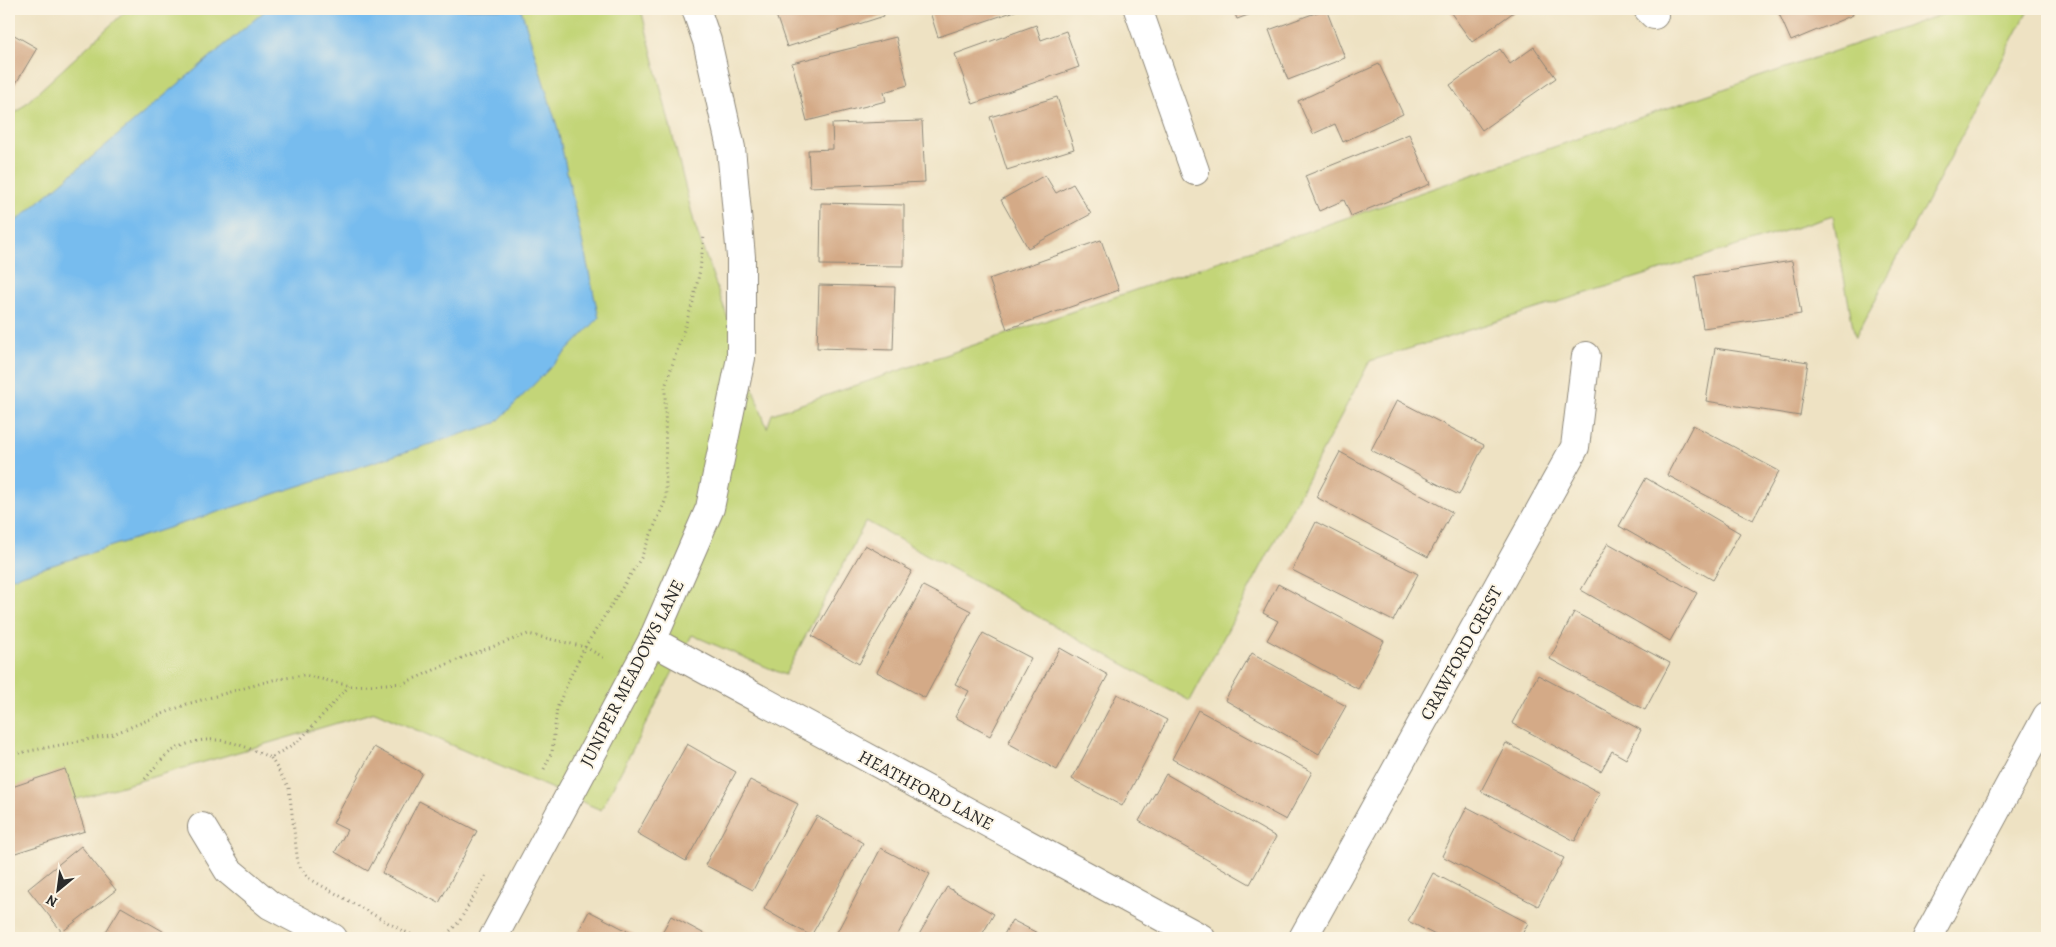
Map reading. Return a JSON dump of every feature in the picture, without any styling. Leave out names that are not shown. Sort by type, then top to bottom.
[{"type":"street","name":"JUNIPER MEADOWS LANE","points":[[493,938],[652,641],[710,508],[741,358],[741,257],[731,148],[708,40],[696,9]]},
{"type":"street","points":[[1138,9],[1196,171]]},
{"type":"street","name":"CRAWFORD CREST","points":[[1304,938],[1575,447],[1586,356]]},
{"type":"street","name":"HEATHFORD LANE","points":[[652,641],[1200,938]]},
{"type":"street","points":[[1927,938],[2047,716]]},
{"type":"street","points":[[202,827],[228,870],[270,905],[333,938]]},
{"type":"path","points":[[540,776],[552,752],[557,708],[584,646],[641,558],[666,499],[665,387],[693,302],[700,270],[704,236]]},
{"type":"path","points":[[9,755],[111,735],[188,704],[273,680],[304,675],[349,686],[404,683],[464,657],[528,634],[584,646],[635,673]]},
{"type":"path","points":[[271,758],[300,740],[349,686]]},
{"type":"path","points":[[145,779],[171,752],[203,738],[240,744],[271,758],[289,788],[298,864],[308,878],[401,930],[419,938]]},
{"type":"path","points":[[443,938],[459,922],[488,874]]},
{"type":"green space","points":[[128,9],[641,9],[695,226],[767,428],[772,414],[1958,9],[2029,9],[1855,338],[1833,216],[1370,361],[1190,701],[866,521],[785,675],[692,635],[601,810],[375,712],[9,819],[9,119]]},
{"type":"water","points":[[267,9],[521,9],[557,126],[599,318],[496,423],[9,579],[9,227]]},
{"type":"building","points":[[774,9],[882,9],[884,16],[787,47]]},
{"type":"building","points":[[929,9],[1021,9],[938,37]]},
{"type":"building","points":[[1233,9],[1265,9],[1237,19]]},
{"type":"building","points":[[1326,9],[1345,58],[1288,80],[1269,30]]},
{"type":"building","points":[[1448,9],[1518,9],[1472,42]]},
{"type":"building","points":[[1777,9],[1851,9],[1853,15],[1791,41]]},
{"type":"building","points":[[1036,25],[1041,40],[1066,31],[1079,67],[973,104],[955,54]]},
{"type":"building","points":[[9,32],[37,48],[9,95]]},
{"type":"building","points":[[896,37],[908,85],[884,92],[886,101],[807,121],[792,63]]},
{"type":"building","points":[[1534,47],[1556,78],[1482,130],[1450,85],[1500,49],[1510,64]]},
{"type":"building","points":[[1379,64],[1403,114],[1343,142],[1335,124],[1313,134],[1298,101]]},
{"type":"building","points":[[1057,97],[1074,149],[1007,170],[990,117]]},
{"type":"building","points":[[922,121],[925,182],[810,187],[808,150],[833,149],[832,124]]},
{"type":"building","points":[[1409,134],[1430,184],[1351,216],[1344,200],[1319,211],[1305,176]]},
{"type":"building","points":[[1045,175],[1056,193],[1073,184],[1091,214],[1028,248],[1001,200]]},
{"type":"building","points":[[821,203],[904,205],[904,266],[820,265]]},
{"type":"building","points":[[1101,240],[1119,290],[1007,329],[989,279]]},
{"type":"building","points":[[1792,261],[1801,314],[1703,328],[1695,276]]},
{"type":"building","points":[[819,285],[895,287],[893,350],[817,348]]},
{"type":"building","points":[[1715,348],[1808,362],[1800,416],[1706,401]]},
{"type":"building","points":[[1397,400],[1484,445],[1459,495],[1371,450]]},
{"type":"building","points":[[1693,425],[1779,471],[1753,520],[1667,475]]},
{"type":"building","points":[[1340,452],[1452,512],[1428,557],[1316,497]]},
{"type":"building","points":[[1646,478],[1740,533],[1713,580],[1619,526]]},
{"type":"building","points":[[1316,522],[1418,574],[1393,621],[1292,570]]},
{"type":"building","points":[[1608,543],[1697,593],[1670,641],[1581,590]]},
{"type":"building","points":[[865,545],[912,571],[859,664],[812,636]]},
{"type":"building","points":[[1278,584],[1384,641],[1358,689],[1267,640],[1278,621],[1263,613]]},
{"type":"building","points":[[923,586],[971,611],[925,698],[877,672]]},
{"type":"building","points":[[1574,612],[1670,663],[1645,710],[1550,659]]},
{"type":"building","points":[[983,633],[1031,658],[990,736],[955,717],[969,691],[955,684]]},
{"type":"building","points":[[1060,648],[1108,675],[1057,770],[1008,743]]},
{"type":"building","points":[[1252,653],[1346,706],[1319,754],[1225,700]]},
{"type":"building","points":[[1538,675],[1641,730],[1626,759],[1612,751],[1601,771],[1512,723]]},
{"type":"building","points":[[1117,694],[1167,720],[1122,806],[1072,779]]},
{"type":"building","points":[[1198,710],[1312,772],[1286,820],[1172,759]]},
{"type":"building","points":[[1506,743],[1600,793],[1575,841],[1481,791]]},
{"type":"building","points":[[687,744],[736,772],[686,861],[637,833]]},
{"type":"building","points":[[374,747],[422,773],[368,871],[335,852],[347,830],[333,823]]},
{"type":"building","points":[[65,769],[85,831],[9,855],[9,788]]},
{"type":"building","points":[[1166,774],[1276,837],[1250,884],[1139,821]]},
{"type":"building","points":[[750,780],[798,804],[753,890],[705,865]]},
{"type":"building","points":[[419,801],[477,831],[439,903],[382,873]]},
{"type":"building","points":[[1467,807],[1564,858],[1538,906],[1442,856]]},
{"type":"building","points":[[817,816],[863,843],[811,936],[764,909]]},
{"type":"building","points":[[81,846],[116,890],[62,932],[28,889]]},
{"type":"building","points":[[881,848],[930,874],[896,938],[834,938]]},
{"type":"building","points":[[1433,873],[1528,923],[1520,938],[1441,938],[1408,921]]},
{"type":"building","points":[[947,887],[994,914],[980,938],[917,938]]},
{"type":"building","points":[[121,907],[175,938],[102,938]]},
{"type":"building","points":[[589,911],[641,938],[575,938]]},
{"type":"building","points":[[671,916],[712,938],[659,938]]},
{"type":"building","points":[[1012,920],[1047,938],[1002,938]]}]
